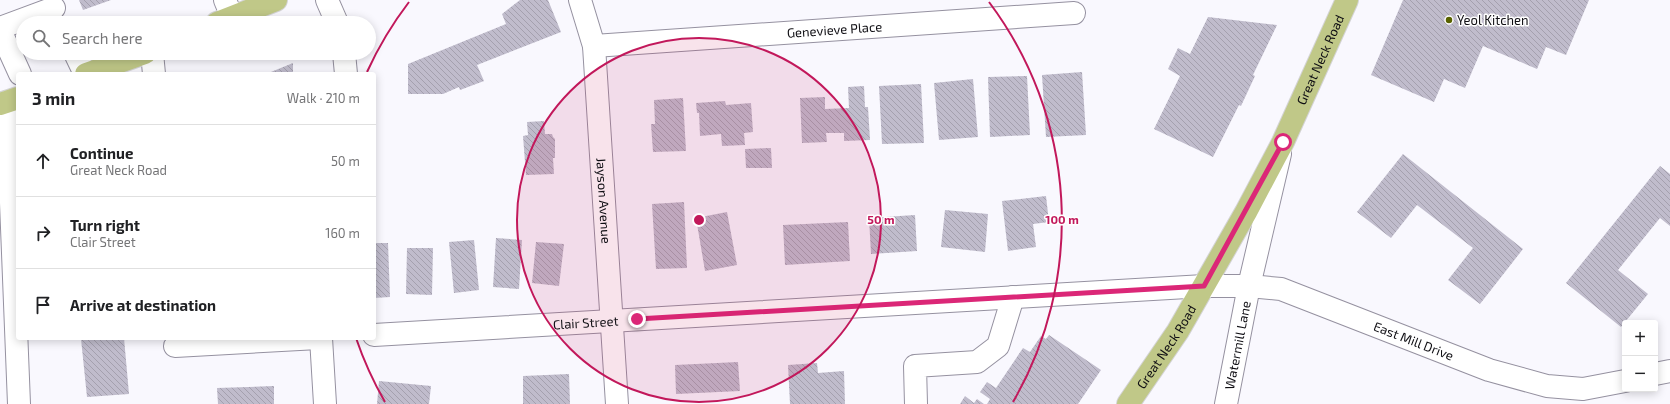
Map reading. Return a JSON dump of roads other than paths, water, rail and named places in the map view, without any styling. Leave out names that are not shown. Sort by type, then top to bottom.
[{"type":"main road","points":[[225,13],[276,0]]},
{"type":"main road","name":"Great Neck Road","points":[[1128,404],[1178,331],[1283,142],[1347,0]]},
{"type":"main road","points":[[91,72],[125,60]]},
{"type":"street","points":[[327,0],[334,16]]},
{"type":"street","name":"Jayson Avenue","points":[[580,0],[594,46],[617,404]]},
{"type":"street","points":[[39,16],[57,10]]},
{"type":"street","name":"Genevieve Place","points":[[594,46],[1074,13]]},
{"type":"street","points":[[16,24],[0,29],[19,72]]},
{"type":"street","points":[[78,60],[84,72]]},
{"type":"street","points":[[153,60],[154,72]]},
{"type":"street","points":[[345,60],[346,72]]},
{"type":"street","points":[[8,102],[16,322]]},
{"type":"street","name":"Great Neck Road","points":[[1249,286],[1283,142]]},
{"type":"street","name":"Clair Street","points":[[376,335],[1204,286]]},
{"type":"street","name":"East Mill Drive","points":[[1204,286],[1249,286],[1280,290],[1489,370],[1547,386],[1583,389],[1622,382]]},
{"type":"street","name":"Watermill Lane","points":[[1226,404],[1249,286]]},
{"type":"street","points":[[916,404],[916,366],[977,362],[998,346],[1013,297]]},
{"type":"street","points":[[17,340],[19,404]]},
{"type":"street","points":[[175,346],[283,340]]},
{"type":"street","points":[[319,340],[325,404]]},
{"type":"street","points":[[1658,373],[1670,371]]},
{"type":"place","name":"Yeol Kitchen","points":[[1449,20]]}]
